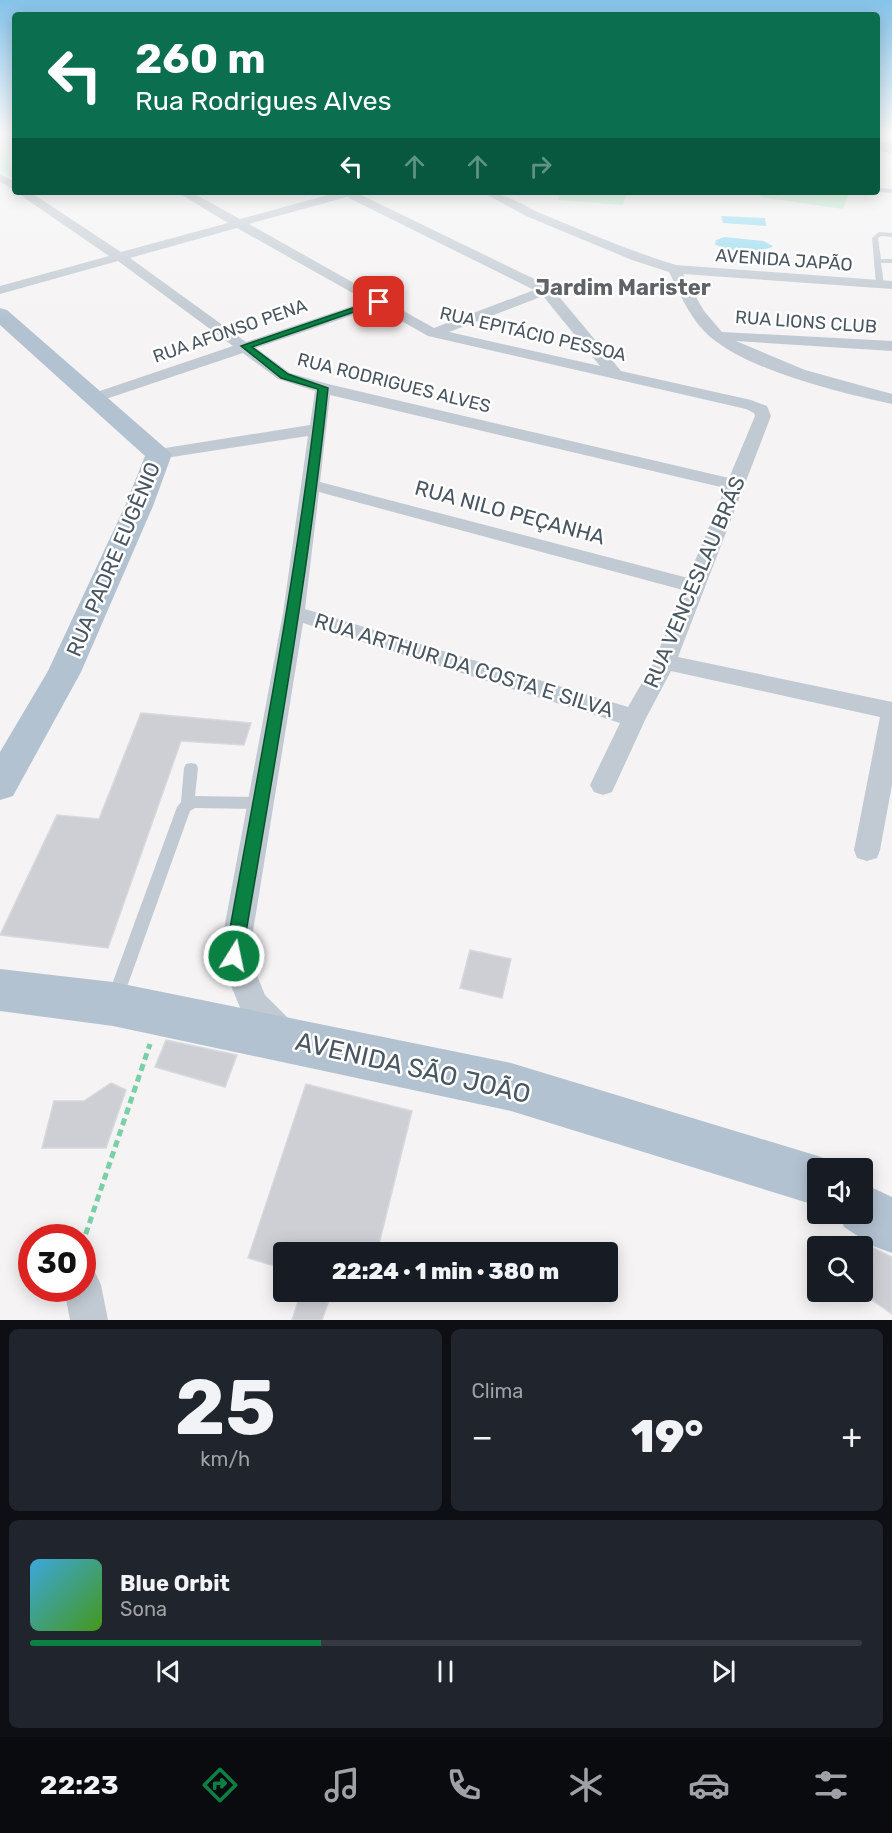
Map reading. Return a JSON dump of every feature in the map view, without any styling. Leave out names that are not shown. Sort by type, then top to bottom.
[{"type":"main road","name":"RUA PADRE EUGÊNIO","points":[[0,314],[159,454],[140,506],[64,672],[0,785]]},
{"type":"main road","name":"AVENIDA SÃO JOÃO","points":[[0,990],[113,1004],[511,1087],[807,1178]]},
{"type":"main road","points":[[873,1201],[892,1208]]},
{"type":"main road","points":[[873,1216],[892,1227]]},
{"type":"street","name":"RUA RODRIGUES ALVES","points":[[25,195],[120,257],[246,346],[284,376],[323,388],[735,485]]},
{"type":"street","name":"RUA EPITÁCIO PESSOA","points":[[188,195],[433,333],[751,405],[761,410]]},
{"type":"street","points":[[0,290],[340,195]]},
{"type":"street","points":[[351,195],[546,290],[615,374]]},
{"type":"street","name":"AVENIDA JAPÃO","points":[[494,195],[530,213],[637,257],[674,268],[706,273],[886,285]]},
{"type":"street","points":[[674,268],[700,316],[717,336],[749,354],[824,381],[892,399]]},
{"type":"street","points":[[433,333],[546,290]]},
{"type":"street","name":"RUA AFONSO PENA","points":[[94,398],[379,302]]},
{"type":"street","name":"RUA LIONS CLUB","points":[[717,336],[892,346]]},
{"type":"street","points":[[286,1039],[254,1005],[234,956],[294,612],[323,388]]},
{"type":"street","name":"RUA VENCESLAU BRÁS","points":[[603,785],[634,718],[665,662],[763,416],[761,410]]},
{"type":"street","points":[[159,454],[318,429]]},
{"type":"street","name":"RUA NILO PEÇANHA","points":[[312,485],[695,586]]},
{"type":"street","name":"RUA ARTHUR DA COSTA E SILVA","points":[[294,612],[634,718]]},
{"type":"street","points":[[665,662],[892,711]]},
{"type":"street","points":[[867,850],[892,717]]},
{"type":"street","points":[[85,1302],[89,1320]]},
{"type":"lane","points":[[886,285],[875,238],[879,234],[892,235]]},
{"type":"lane","points":[[879,261],[892,261]]},
{"type":"lane","points":[[188,804],[191,768]]},
{"type":"lane","points":[[113,1004],[184,807],[188,804],[260,803]]},
{"type":"path","points":[[89,1224],[160,1014]]},
{"type":"green space","points":[[560,195],[626,195],[623,205],[558,200]]},
{"type":"green space","points":[[761,195],[849,195],[843,209],[760,197]]},
{"type":"water","points":[[721,216],[765,218],[766,226],[723,223]]},
{"type":"water","points":[[725,237],[763,241],[773,246],[761,250],[744,251],[727,249],[715,244],[716,240]]},
{"type":"building","points":[[141,713],[251,723],[244,745],[181,741],[108,948],[0,935],[57,815],[99,819]]},
{"type":"building","points":[[470,950],[511,959],[502,998],[460,988]]},
{"type":"building","points":[[166,1040],[237,1055],[225,1087],[155,1067]]},
{"type":"building","points":[[111,1083],[126,1090],[106,1148],[42,1148],[54,1101],[84,1101]]},
{"type":"building","points":[[306,1084],[412,1111],[379,1242],[273,1242],[273,1266],[248,1258]]},
{"type":"building","points":[[873,1248],[892,1257],[892,1314],[873,1301]]},
{"type":"building","points":[[298,1302],[328,1302],[322,1320],[292,1320]]},
{"type":"district","name":"Jardim Marister","points":[[623,287]]},
{"type":"route","points":[[234,956],[294,612],[323,388],[284,376],[246,346],[379,302]]}]
